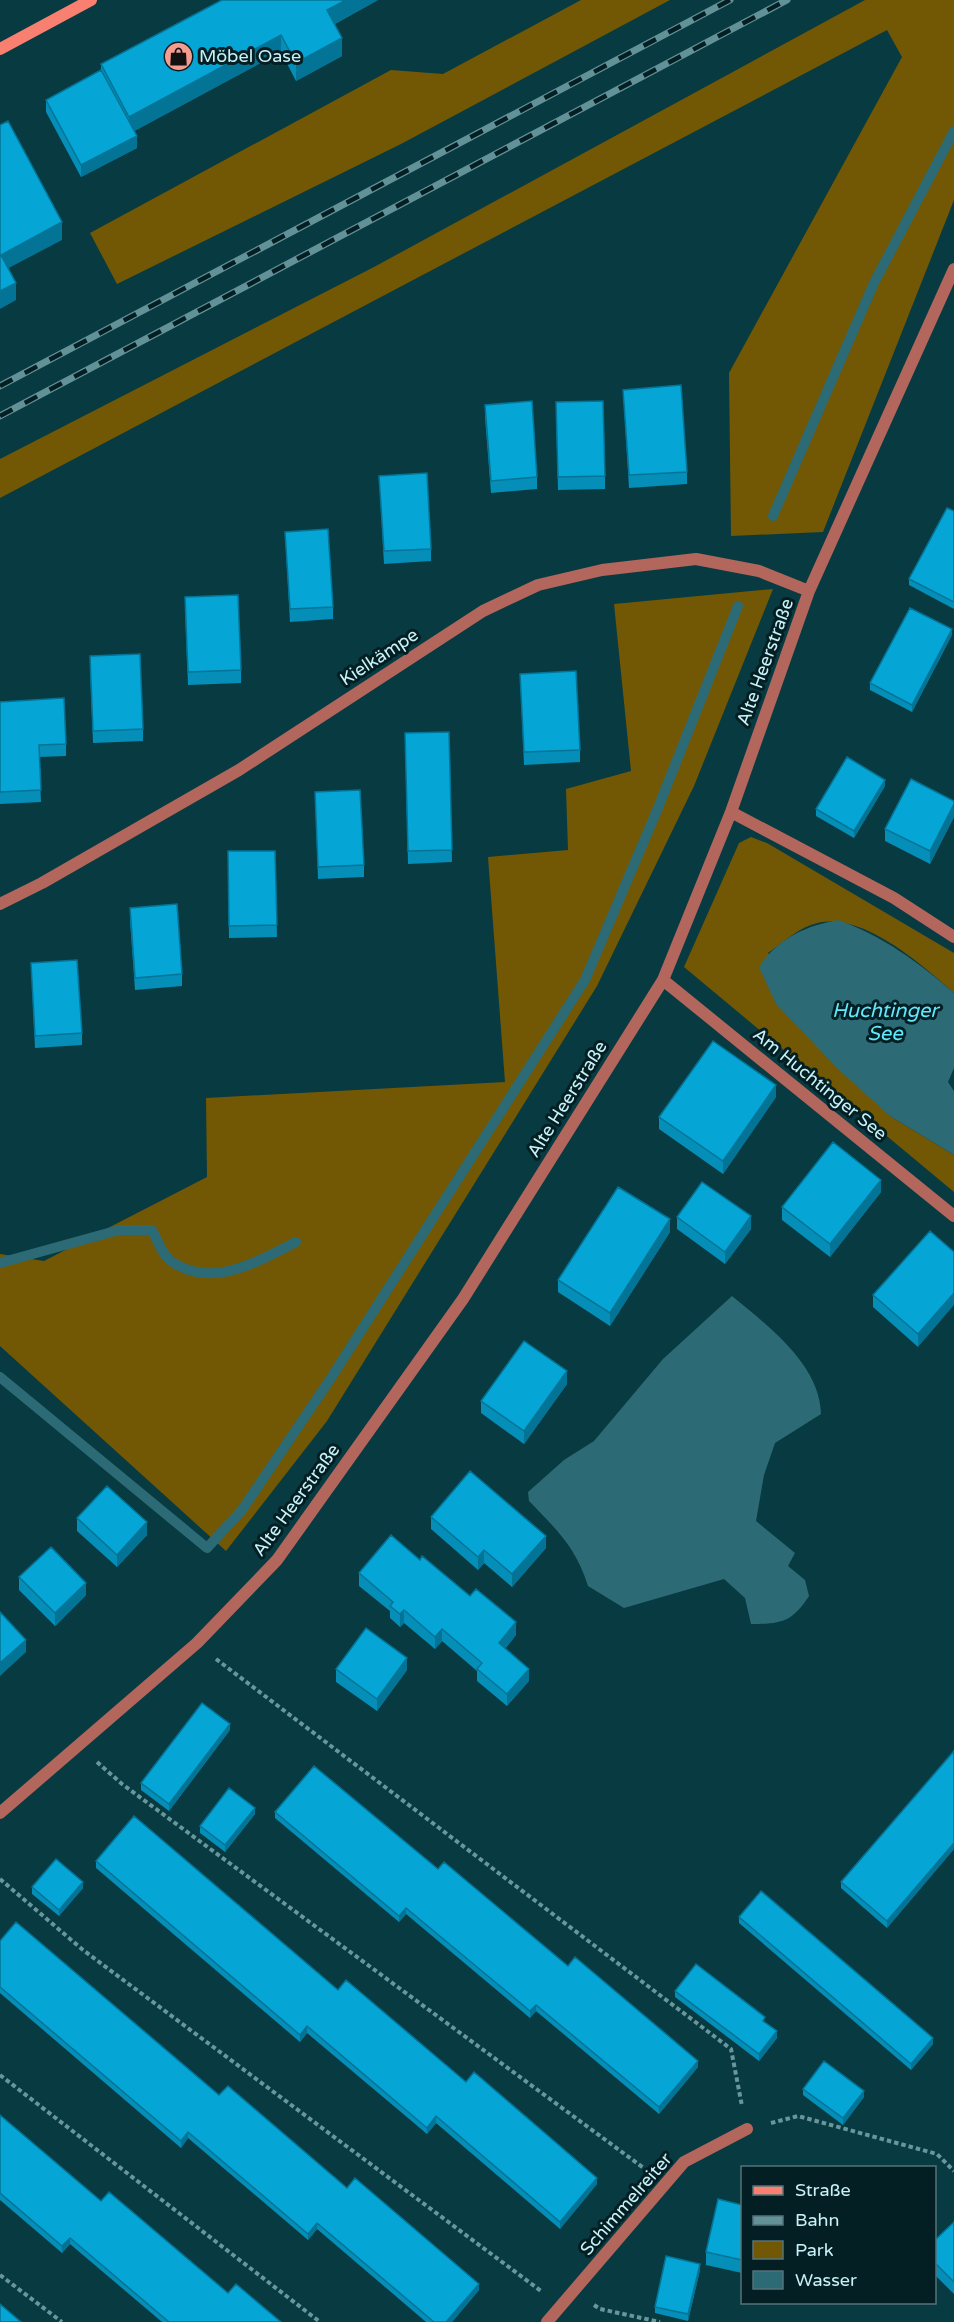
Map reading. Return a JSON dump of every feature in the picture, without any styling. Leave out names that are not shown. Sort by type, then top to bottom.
[{"type":"street","points":[[0,49],[92,0]]},
{"type":"street","name":"Alte Heerstraße","points":[[0,1813],[197,1643],[277,1560],[463,1299],[663,980],[731,812],[809,591],[954,269]]},
{"type":"street","name":"Kielkämpe","points":[[0,904],[42,883],[239,770],[483,611],[538,585],[602,570],[696,558],[759,571],[809,591]]},
{"type":"street","points":[[731,812],[894,898],[954,937]]},
{"type":"street","name":"Am Huchtinger See","points":[[663,980],[954,1216]]},
{"type":"street","name":"Schimmelreiter","points":[[547,2322],[684,2162],[747,2129]]},
{"type":"path","points":[[197,1643],[731,2049],[747,2129],[798,2116],[937,2154],[954,2171]]},
{"type":"path","points":[[78,1746],[122,1784],[665,2184]]},
{"type":"path","points":[[0,1879],[83,1950],[528,2280],[561,2308]]},
{"type":"path","points":[[0,2075],[320,2322]]},
{"type":"path","points":[[0,2275],[62,2322]]},
{"type":"path","points":[[574,2292],[600,2309],[660,2322]]},
{"type":"green space","points":[[581,0],[670,0],[401,144],[117,284],[90,233],[391,70],[443,74]]},
{"type":"green space","points":[[865,0],[954,0],[954,200],[823,532],[731,536],[729,373],[902,57],[887,30],[0,498],[0,459],[374,267]]},
{"type":"green space","points":[[773,589],[694,786],[597,986],[327,1421],[226,1551],[0,1346],[0,1254],[44,1261],[207,1177],[206,1098],[505,1082],[488,857],[568,850],[566,789],[631,771],[614,604]]},
{"type":"green space","points":[[751,837],[767,843],[954,953],[954,993],[888,941],[849,924],[829,922],[805,927],[768,953],[890,1116],[954,1155],[954,1192],[684,967],[739,843]]},
{"type":"water","name":"Huchtinger See","points":[[838,920],[885,942],[954,993],[954,1068],[948,1082],[954,1091],[954,1155],[890,1116],[839,1070],[776,1004],[759,967],[766,957],[793,935],[814,926]]},
{"type":"water","points":[[732,1296],[775,1333],[802,1362],[812,1379],[818,1396],[821,1414],[775,1443],[764,1475],[756,1521],[795,1553],[788,1566],[805,1580],[809,1596],[791,1616],[771,1623],[751,1624],[745,1598],[724,1579],[624,1608],[588,1586],[571,1549],[529,1501],[528,1492],[564,1460],[594,1441],[663,1359]]},
{"type":"building","points":[[222,0],[346,0],[327,10],[342,38],[296,63],[281,35],[129,117],[101,64]]},
{"type":"building","points":[[101,70],[137,136],[81,165],[46,100]]},
{"type":"building","points":[[8,121],[62,222],[1,255],[16,283],[0,291],[0,125]]},
{"type":"building","points":[[681,385],[687,472],[629,475],[623,390]]},
{"type":"building","points":[[532,401],[537,477],[491,481],[485,405]]},
{"type":"building","points":[[603,401],[605,476],[558,477],[556,402]]},
{"type":"building","points":[[427,473],[431,549],[384,551],[379,476]]},
{"type":"building","points":[[947,508],[954,511],[954,602],[909,579]]},
{"type":"building","points":[[328,529],[333,607],[290,609],[285,532]]},
{"type":"building","points":[[238,595],[241,670],[188,672],[185,597]]},
{"type":"building","points":[[910,608],[952,629],[912,705],[870,683]]},
{"type":"building","points":[[140,654],[143,729],[93,731],[90,656]]},
{"type":"building","points":[[576,671],[580,750],[524,752],[520,674]]},
{"type":"building","points":[[64,698],[66,744],[39,745],[41,790],[0,792],[0,702]]},
{"type":"building","points":[[449,732],[452,850],[408,851],[405,733]]},
{"type":"building","points":[[847,757],[885,780],[854,831],[816,809]]},
{"type":"building","points":[[911,779],[954,801],[930,851],[885,829]]},
{"type":"building","points":[[360,790],[364,865],[318,867],[315,792]]},
{"type":"building","points":[[228,851],[275,851],[277,925],[229,926]]},
{"type":"building","points":[[177,904],[182,974],[135,978],[130,908]]},
{"type":"building","points":[[77,960],[82,1033],[35,1036],[31,963]]},
{"type":"building","points":[[713,1041],[776,1085],[723,1161],[659,1117]]},
{"type":"building","points":[[833,1142],[881,1180],[830,1244],[782,1207]]},
{"type":"building","points":[[702,1182],[751,1216],[725,1252],[677,1217]]},
{"type":"building","points":[[618,1187],[670,1219],[610,1313],[558,1280]]},
{"type":"building","points":[[930,1231],[954,1252],[954,1293],[918,1334],[873,1295]]},
{"type":"building","points":[[524,1341],[567,1371],[524,1431],[481,1401]]},
{"type":"building","points":[[470,1471],[546,1536],[512,1574],[484,1550],[478,1557],[431,1517]]},
{"type":"building","points":[[107,1486],[147,1522],[117,1555],[77,1518]]},
{"type":"building","points":[[391,1535],[420,1560],[422,1556],[470,1596],[476,1589],[516,1622],[499,1643],[529,1669],[507,1694],[477,1669],[482,1663],[442,1629],[435,1637],[404,1610],[400,1614],[390,1606],[393,1602],[359,1573]]},
{"type":"building","points":[[51,1547],[86,1583],[55,1613],[19,1577]]},
{"type":"building","points":[[0,1612],[26,1640],[0,1663]]},
{"type":"building","points":[[366,1628],[407,1658],[377,1699],[336,1669]]},
{"type":"building","points":[[202,1703],[230,1724],[169,1804],[141,1783]]},
{"type":"building","points":[[954,1751],[954,1843],[887,1921],[841,1882]]},
{"type":"building","points":[[314,1766],[438,1869],[444,1862],[568,1966],[575,1957],[698,2061],[659,2107],[536,2005],[530,2011],[406,1908],[399,1916],[275,1812]]},
{"type":"building","points":[[229,1788],[255,1808],[225,1845],[200,1826]]},
{"type":"building","points":[[134,1816],[338,1990],[346,1980],[466,2082],[474,2072],[597,2178],[560,2222],[436,2116],[427,2128],[307,2026],[300,2035],[96,1861]]},
{"type":"building","points":[[56,1859],[83,1882],[59,1910],[32,1887]]},
{"type":"building","points":[[761,1891],[933,2038],[911,2064],[739,1917]]},
{"type":"building","points":[[16,1922],[219,2095],[228,2086],[347,2188],[355,2178],[479,2284],[446,2322],[434,2322],[317,2223],[308,2234],[188,2132],[181,2141],[0,1987],[0,1941]]},
{"type":"building","points":[[696,1964],[765,2017],[763,2021],[777,2031],[759,2054],[675,1991]]},
{"type":"building","points":[[824,2061],[864,2091],[843,2118],[803,2089]]},
{"type":"building","points":[[0,2115],[101,2201],[109,2192],[228,2293],[236,2284],[281,2322],[169,2322],[70,2238],[62,2246],[0,2193]]},
{"type":"building","points":[[718,2199],[741,2205],[741,2260],[706,2252]]},
{"type":"building","points":[[954,2222],[954,2282],[936,2264],[936,2239]]},
{"type":"building","points":[[666,2256],[700,2264],[688,2314],[655,2307]]},
{"type":"building","points":[[0,2304],[21,2322],[0,2322]]},
{"type":"waterway","points":[[773,516],[874,283],[954,131]]},
{"type":"waterway","points":[[0,1377],[207,1548],[242,1510],[331,1378],[585,980],[658,808],[738,606]]},
{"type":"waterway","points":[[0,1263],[119,1230],[152,1230],[171,1261],[202,1273],[219,1273],[251,1264],[296,1242]]},
{"type":"railway","points":[[0,386],[730,0]]},
{"type":"railway","points":[[0,416],[787,0]]},
{"type":"place","name":"Möbel Oase","points":[[178,56]]}]
